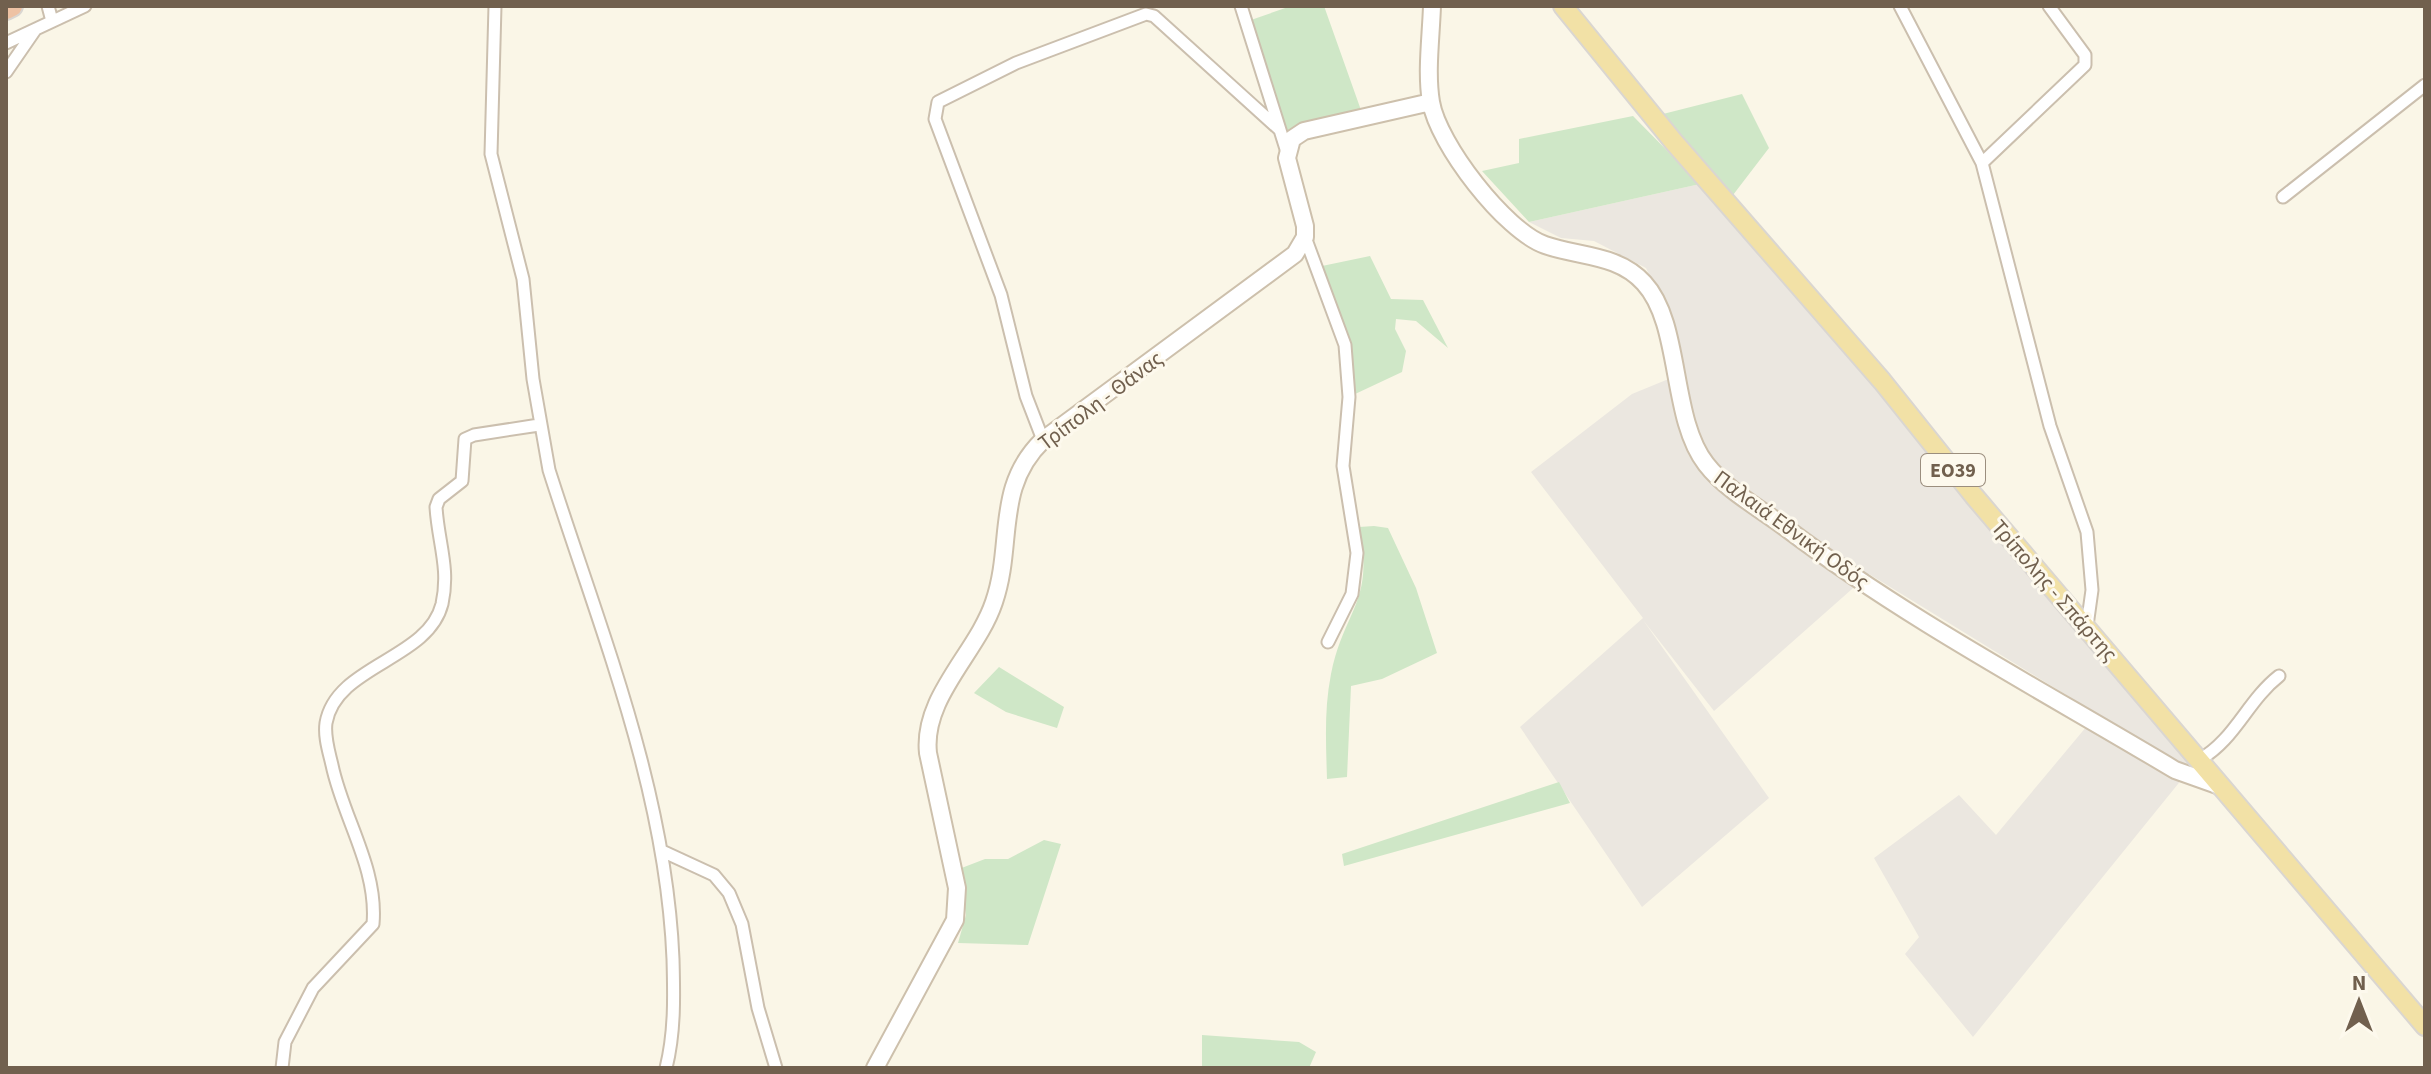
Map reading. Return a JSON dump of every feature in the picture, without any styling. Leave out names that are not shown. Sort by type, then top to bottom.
[{"type":"highway","points":[[6,9],[12,6]]},
{"type":"main road","name":"Παλαιά Εθνική Οδός","points":[[1432,6],[1431,102],[1446,142],[1521,232],[1554,249],[1609,261],[1635,274],[1648,288],[1660,313],[1693,439],[1715,474],[1825,557],[1910,612],[2175,770],[2220,786]]},
{"type":"main road","name":"Τρίπολης - Σπάρτης","points":[[1563,6],[1673,141],[1882,381],[1974,496],[2425,1026]]},
{"type":"main road","points":[[1305,237],[1286,149],[1292,139],[1304,131],[1431,102]]},
{"type":"main road","name":"Τρίπολη - Θάνας","points":[[875,1068],[955,920],[957,888],[928,753],[927,730],[937,704],[994,603],[1013,486],[1027,455],[1043,440],[1280,267],[1295,254],[1305,237]]},
{"type":"street","points":[[48,6],[52,21]]},
{"type":"street","points":[[6,43],[85,6]]},
{"type":"street","points":[[495,6],[491,154],[523,279],[539,425],[549,470],[633,726],[662,851],[674,986],[666,1068]]},
{"type":"street","points":[[1241,6],[1286,149]]},
{"type":"street","points":[[1900,6],[1982,163],[2050,426],[2087,532],[2092,590],[2087,626]]},
{"type":"street","points":[[1982,163],[2085,65],[2085,55],[2049,6]]},
{"type":"street","points":[[1043,440],[1026,396],[1001,295],[935,119],[938,102],[1016,63],[1146,14],[1154,16],[1280,130]]},
{"type":"street","points":[[6,72],[35,30]]},
{"type":"street","points":[[2283,197],[2425,85]]},
{"type":"street","points":[[1305,237],[1341,330],[1349,397],[1343,466],[1356,541],[1356,575],[1352,594],[1328,642]]},
{"type":"street","points":[[282,1068],[285,1042],[313,988],[373,924],[368,872],[334,779],[326,729],[329,711],[358,677],[396,656],[437,617],[447,570],[436,507],[439,499],[462,481],[465,439],[539,425]]},
{"type":"street","points":[[2199,760],[2223,744],[2257,694],[2279,676]]},
{"type":"street","points":[[662,851],[714,875],[729,893],[742,924],[758,1008],[776,1068]]},
{"type":"shaded area","points":[[1700,184],[2195,763],[1973,1037],[1905,954],[1919,937],[1874,858],[1959,795],[1996,835],[2097,714],[1869,574],[1714,711],[1643,620],[1769,798],[1642,907],[1520,727],[1643,618],[1531,472],[1632,394],[1671,378],[1669,316],[1646,268],[1594,241],[1561,238],[1529,222]]},
{"type":"green space","points":[[1291,6],[1324,6],[1362,113],[1287,132],[1251,20]]},
{"type":"green space","points":[[1742,94],[1769,148],[1733,195],[1663,114]]},
{"type":"green space","points":[[1633,116],[1700,184],[1529,222],[1482,171],[1519,163],[1519,139]]},
{"type":"green space","points":[[1370,256],[1391,299],[1423,300],[1448,348],[1416,321],[1396,319],[1395,329],[1406,351],[1402,372],[1353,395],[1348,335],[1322,266]]},
{"type":"green space","points":[[1359,527],[1388,528],[1416,588],[1437,653],[1382,679],[1351,686],[1347,777],[1327,779],[1326,713],[1331,674],[1361,589],[1363,552]]},
{"type":"green space","points":[[999,667],[1064,707],[1057,728],[1006,712],[974,693]]},
{"type":"green space","points":[[1559,782],[1570,803],[1344,866],[1342,854]]},
{"type":"green space","points":[[1044,840],[1061,844],[1028,945],[958,943],[966,915],[959,869],[985,859],[1008,859]]},
{"type":"green space","points":[[1202,1035],[1299,1042],[1316,1052],[1309,1068],[1202,1068]]}]
